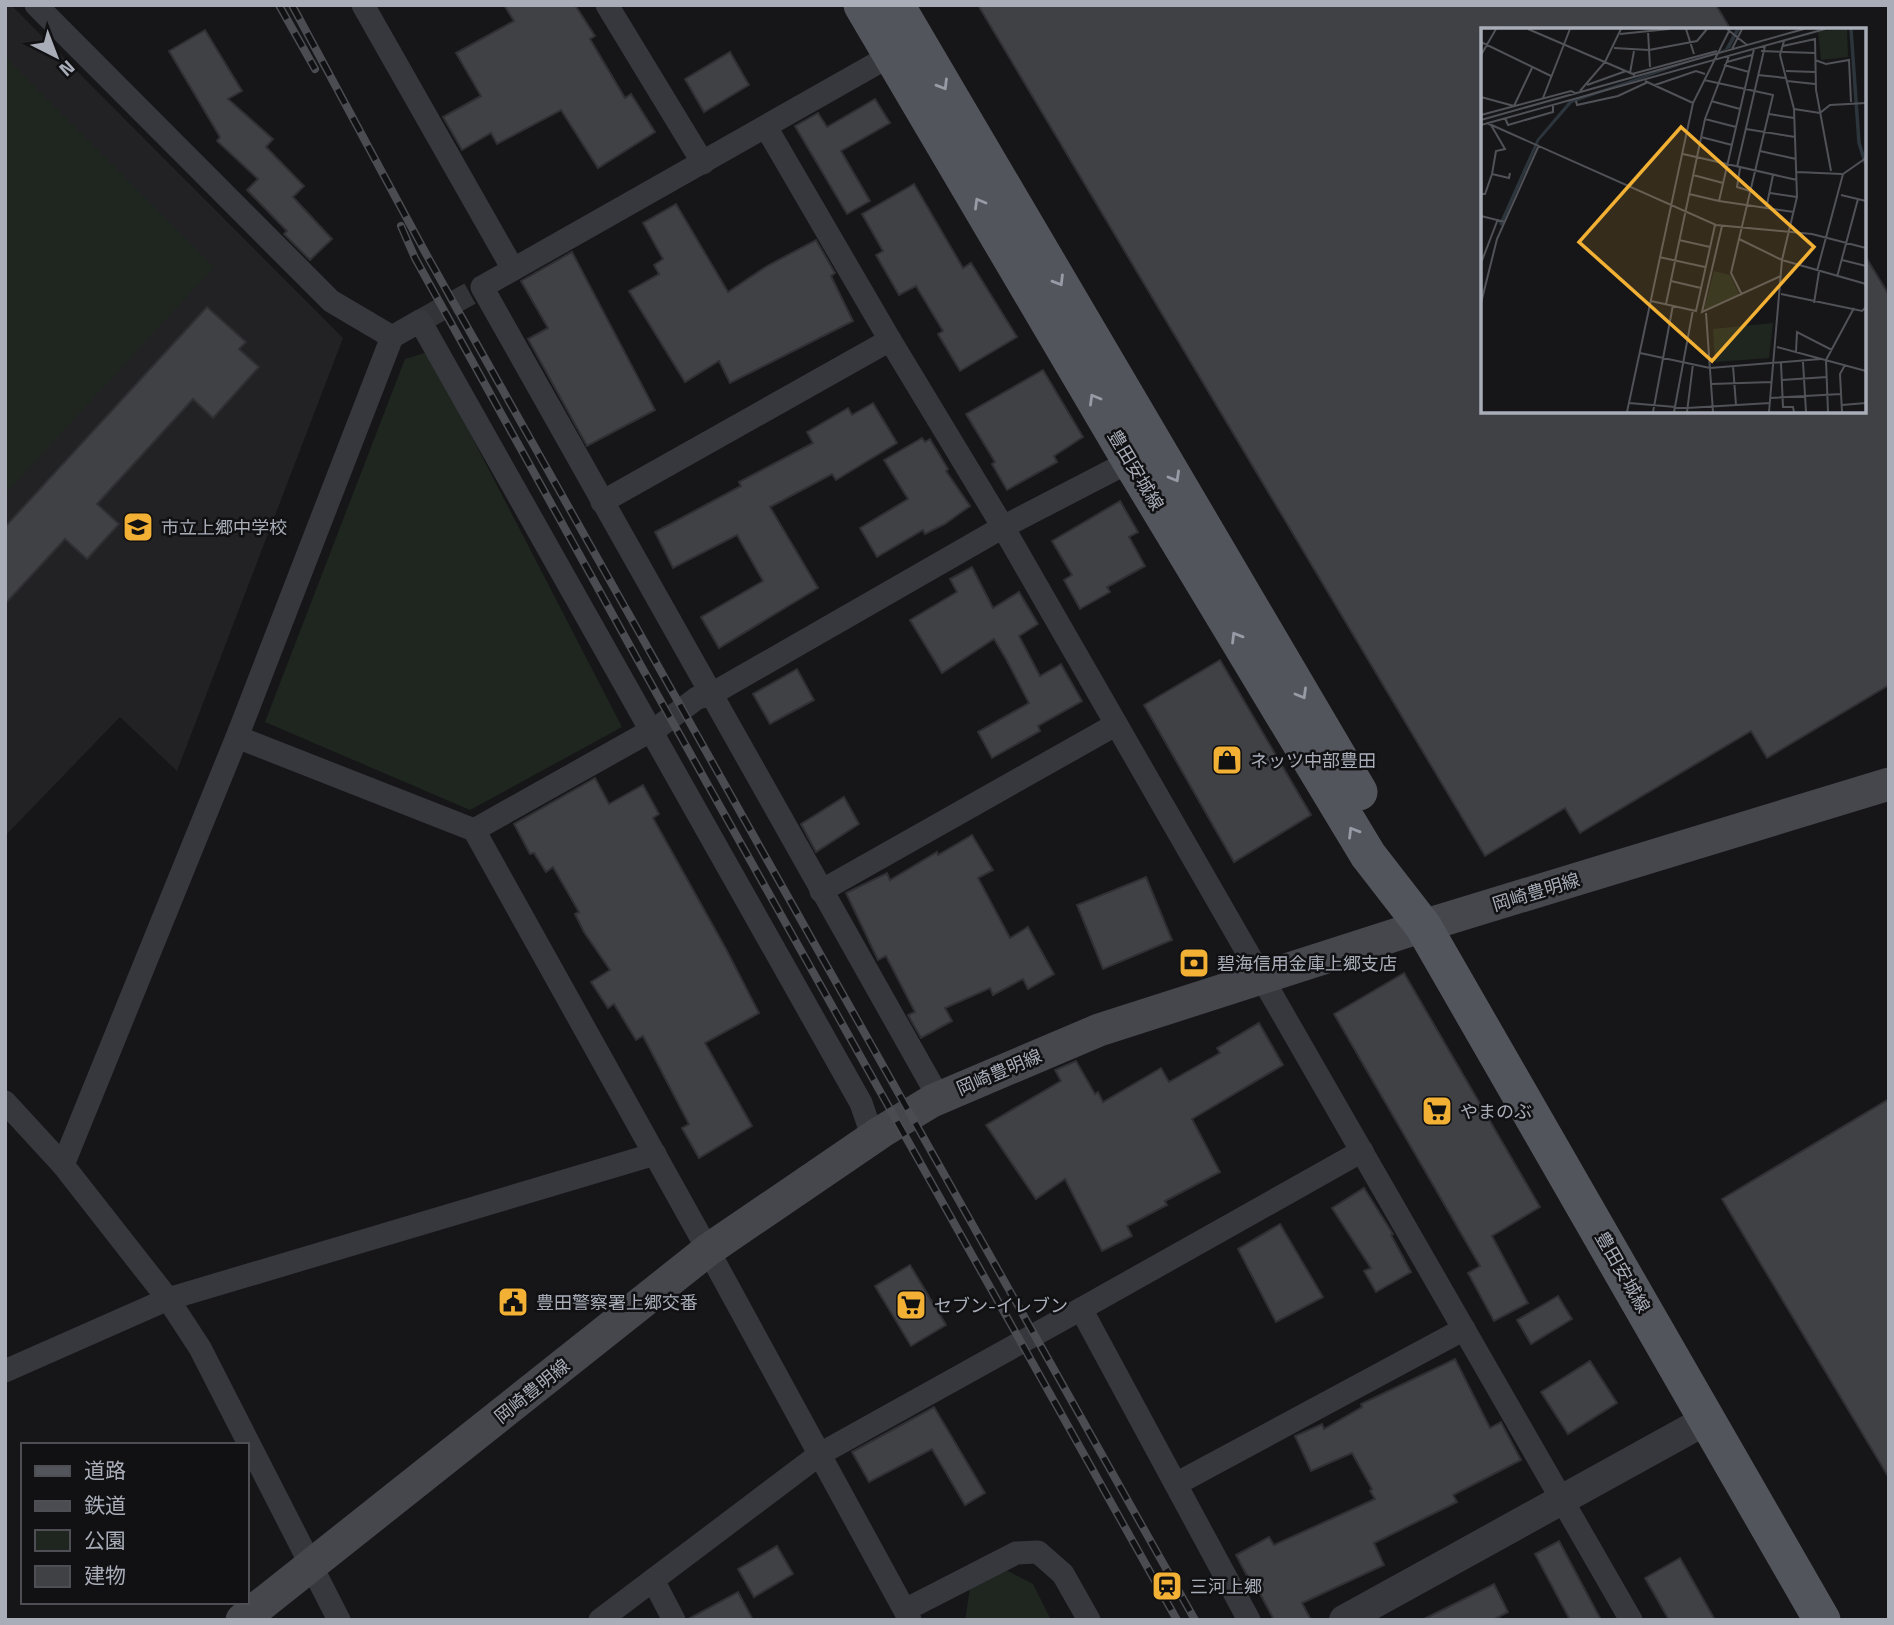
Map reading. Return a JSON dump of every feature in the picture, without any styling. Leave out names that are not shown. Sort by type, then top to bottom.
[{"type":"main road","name":"豊田安城線","points":[[862,5],[904,47],[1144,454],[1393,851],[1423,926],[1822,1620]]},
{"type":"main road","name":"豊田安城線","points":[[896,5],[904,47]]},
{"type":"main road","name":"岡崎豊明線","points":[[242,1620],[708,1250],[873,1138],[939,1098],[1098,1030],[1260,976],[1889,784]]},
{"type":"street","points":[[36,5],[331,301],[391,337]]},
{"type":"street","points":[[363,5],[513,269]]},
{"type":"street","points":[[607,5],[703,163]]},
{"type":"street","points":[[904,47],[482,287],[939,1098]]},
{"type":"street","points":[[766,127],[1003,527],[1631,1620]]},
{"type":"street","points":[[63,1165],[237,737],[391,337],[420,321],[861,1103],[873,1138]]},
{"type":"street","points":[[602,502],[890,340]]},
{"type":"street","points":[[474,830],[649,731],[696,698],[710,695],[1003,527],[1144,454]]},
{"type":"street","points":[[821,891],[1115,725]]},
{"type":"street","points":[[237,737],[474,830],[907,1615],[1016,1553],[1038,1552],[1063,1574],[1088,1620]]},
{"type":"street","points":[[5,1102],[63,1165],[168,1299],[200,1348],[339,1620]]},
{"type":"street","points":[[600,1620],[820,1454],[1362,1151]]},
{"type":"street","points":[[5,1371],[168,1299],[655,1154]]},
{"type":"street","points":[[1081,1309],[1249,1620]]},
{"type":"street","points":[[1176,1484],[1464,1329]]},
{"type":"street","points":[[1344,1620],[1708,1419]]},
{"type":"street","points":[[653,1580],[674,1620]]},
{"type":"shaded area","name":"市立上郷中学校","points":[[5,5],[11,5],[343,338],[177,771],[120,717],[5,836]]},
{"type":"green space","points":[[5,57],[214,267],[5,494]]},
{"type":"green space","points":[[428,352],[622,727],[470,810],[265,722],[405,359]]},
{"type":"green space","points":[[1006,1570],[1033,1584],[1051,1620],[965,1620],[970,1588]]},
{"type":"building","points":[[504,5],[575,5],[595,36],[590,39],[625,98],[631,94],[655,132],[598,168],[561,110],[497,144],[491,133],[462,150],[443,117],[481,96],[456,53],[514,21]]},
{"type":"building","points":[[978,5],[1716,5],[1730,28],[1481,28],[1481,413],[1866,413],[1866,257],[1889,295],[1889,685],[1767,758],[1751,731],[1580,833],[1565,808],[1485,856]]},
{"type":"building","points":[[205,30],[242,91],[228,99],[273,139],[266,147],[304,186],[293,197],[332,239],[310,260],[284,234],[287,231],[247,190],[258,179],[217,141],[220,137],[169,51]]},
{"type":"building","points":[[730,52],[749,85],[704,112],[685,79]]},
{"type":"building","points":[[875,99],[890,123],[841,151],[870,201],[847,214],[795,126],[818,113],[827,127]]},
{"type":"building","points":[[914,184],[963,268],[971,263],[1017,337],[960,371],[938,334],[943,331],[916,286],[899,295],[876,255],[883,251],[862,214]]},
{"type":"building","points":[[676,204],[728,292],[767,266],[816,240],[835,273],[831,276],[853,321],[730,383],[719,361],[685,382],[629,291],[659,274],[654,265],[663,259],[643,223]]},
{"type":"building","points":[[572,252],[655,410],[587,446],[528,339],[548,328],[521,281]]},
{"type":"building","points":[[207,307],[246,342],[239,349],[259,367],[213,418],[193,399],[97,504],[119,524],[87,559],[65,539],[5,604],[5,527]]},
{"type":"building","points":[[1043,370],[1083,437],[1054,456],[1057,462],[1007,490],[992,464],[995,462],[966,414]]},
{"type":"building","points":[[873,403],[897,443],[836,480],[832,474],[770,507],[818,588],[719,648],[701,617],[763,581],[737,535],[673,568],[655,532],[741,486],[739,482],[813,443],[807,432],[848,408],[852,415]]},
{"type":"building","points":[[922,438],[925,442],[930,439],[948,469],[946,471],[970,506],[945,524],[925,534],[923,530],[877,557],[860,528],[908,499],[884,460]]},
{"type":"building","points":[[1120,501],[1138,532],[1129,537],[1145,566],[1107,587],[1110,592],[1080,609],[1064,580],[1072,575],[1052,541]]},
{"type":"building","points":[[972,567],[993,608],[1019,592],[1038,624],[1019,636],[1040,676],[1061,664],[1082,701],[1038,726],[1040,731],[992,758],[978,732],[1029,703],[1006,659],[994,639],[942,673],[910,620],[957,592],[950,579]]},
{"type":"building","name":"ネッツ中部豊田","points":[[1220,660],[1311,815],[1234,862],[1144,705]]},
{"type":"building","points":[[797,669],[814,700],[770,724],[753,694]]},
{"type":"building","points":[[595,778],[609,804],[643,785],[659,814],[653,818],[759,1013],[705,1043],[752,1126],[699,1158],[682,1128],[689,1124],[643,1036],[636,1040],[614,1004],[608,1008],[591,982],[610,970],[584,932],[575,914],[579,912],[553,867],[546,872],[534,853],[530,854],[514,824]]},
{"type":"building","points":[[844,797],[859,824],[816,852],[801,824]]},
{"type":"building","points":[[972,835],[993,870],[978,878],[1010,938],[1028,927],[1054,974],[1028,989],[1023,979],[993,995],[990,988],[945,1008],[952,1021],[921,1038],[908,1015],[915,1012],[886,956],[878,960],[846,893],[887,873],[890,880]]},
{"type":"building","points":[[1146,877],[1172,940],[1103,969],[1077,905]]},
{"type":"building","name":"やまのぶ","points":[[1404,973],[1540,1207],[1492,1236],[1528,1303],[1494,1321],[1468,1273],[1480,1266],[1334,1014]]},
{"type":"building","points":[[1259,1023],[1283,1065],[1192,1119],[1220,1172],[1165,1201],[1167,1205],[1127,1226],[1132,1236],[1102,1251],[1065,1179],[1036,1199],[986,1125],[1061,1081],[1055,1070],[1076,1061],[1095,1094],[1098,1092],[1103,1102],[1161,1068],[1169,1082],[1220,1053],[1217,1048]]},
{"type":"building","points":[[1889,1099],[1889,1478],[1722,1199]]},
{"type":"building","points":[[1364,1188],[1393,1234],[1391,1235],[1411,1272],[1376,1292],[1364,1271],[1371,1268],[1332,1208]]},
{"type":"building","points":[[1280,1224],[1323,1297],[1276,1322],[1238,1249]]},
{"type":"building","name":"セブン-イレブン","points":[[910,1265],[946,1325],[911,1346],[875,1286]]},
{"type":"building","points":[[1558,1296],[1572,1319],[1531,1344],[1517,1320]]},
{"type":"building","points":[[1455,1359],[1490,1428],[1501,1422],[1521,1460],[1453,1495],[1457,1502],[1374,1543],[1384,1565],[1302,1603],[1311,1620],[1274,1620],[1236,1555],[1269,1537],[1274,1545],[1375,1499],[1352,1453],[1311,1471],[1295,1436],[1322,1424],[1324,1429],[1362,1407],[1361,1404]]},
{"type":"building","points":[[1590,1361],[1617,1403],[1568,1434],[1541,1392]]},
{"type":"building","points":[[934,1407],[985,1493],[965,1505],[932,1449],[869,1482],[852,1452]]},
{"type":"building","points":[[1559,1541],[1601,1620],[1570,1620],[1535,1554]]},
{"type":"building","points":[[777,1546],[793,1574],[754,1597],[738,1569]]},
{"type":"building","points":[[1680,1558],[1715,1620],[1669,1620],[1645,1578]]},
{"type":"building","points":[[1494,1584],[1508,1612],[1493,1620],[1422,1620]]},
{"type":"building","points":[[738,1592],[753,1620],[688,1620],[688,1619]]},
{"type":"tunnel","points":[[420,321],[482,287]]},
{"type":"railway","points":[[279,5],[315,69]]},
{"type":"railway","points":[[292,5],[425,252],[1195,1620]]},
{"type":"railway","points":[[401,226],[415,258],[640,664],[1177,1620]]},
{"type":"place","name":"市立上郷中学校","points":[[138,527]]},
{"type":"place","name":"ネッツ中部豊田","points":[[1227,760]]},
{"type":"place","name":"碧海信用金庫上郷支店","points":[[1194,963]]},
{"type":"place","name":"やまのぶ","points":[[1437,1111]]},
{"type":"place","name":"豊田警察署上郷交番","points":[[513,1302]]},
{"type":"place","name":"セブン-イレブン","points":[[911,1305]]},
{"type":"place","name":"三河上郷","points":[[1167,1586]]}]
